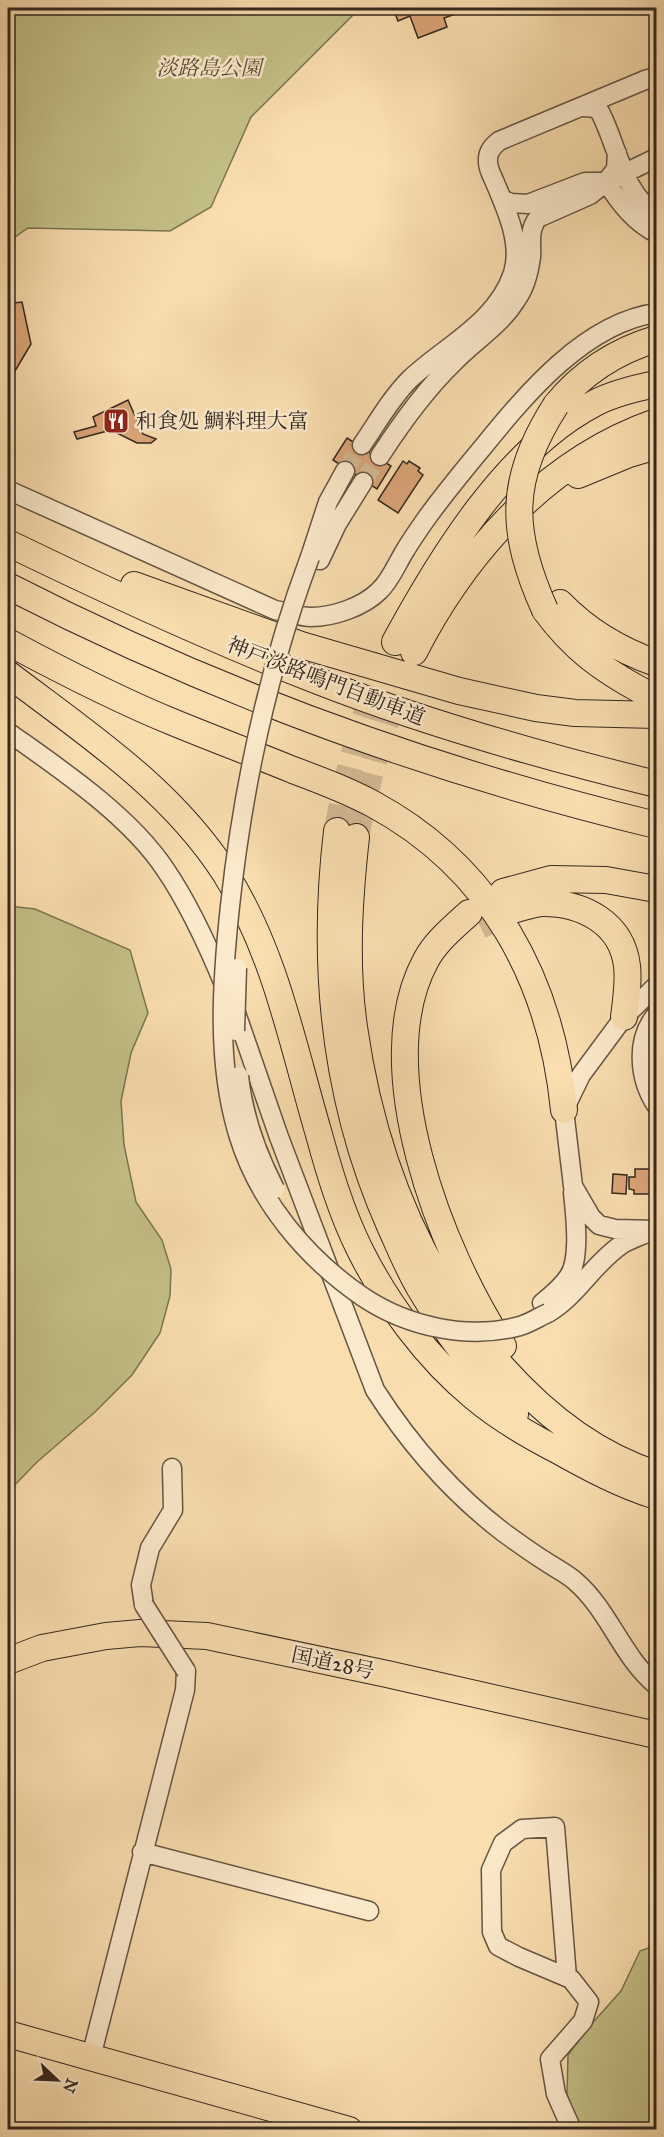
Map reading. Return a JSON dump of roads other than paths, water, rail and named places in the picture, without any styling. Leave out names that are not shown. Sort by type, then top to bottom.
[{"type":"highway","points":[[642,691],[597,664],[578,650],[560,631],[553,607],[531,554],[523,514],[526,466],[544,423],[556,405],[571,387],[608,359],[657,339]]},
{"type":"highway","points":[[657,384],[618,394],[596,403],[567,422],[526,455],[494,490],[461,533],[428,583],[405,647],[436,612],[460,577],[503,525],[530,497],[585,455],[618,437],[657,422]]},
{"type":"highway","points":[[503,525],[534,501],[565,482],[599,465],[657,446]]},
{"type":"highway","points":[[8,543],[312,649],[420,681],[500,701],[657,726]]},
{"type":"highway","name":"神戸淡路鳴門自動車道","points":[[8,543],[95,585],[319,682],[448,726],[657,784]]},
{"type":"highway","name":"神戸淡路鳴門自動車道","points":[[8,586],[58,612],[123,641],[304,718],[447,766],[657,825]]},
{"type":"highway","points":[[553,607],[574,618],[615,646],[657,663]]},
{"type":"highway","points":[[8,642],[69,674],[162,717],[339,788],[372,804],[440,850],[493,909],[521,954],[534,981],[554,1043],[564,1110]]},
{"type":"highway","points":[[8,674],[101,744],[146,782],[172,806],[224,873],[252,923],[275,977],[329,1169],[360,1249],[381,1287],[427,1349],[473,1396],[502,1418],[613,1480],[657,1496]]},
{"type":"highway","points":[[575,713],[657,715]]},
{"type":"highway","points":[[558,1451],[515,1413],[451,1337],[420,1290],[382,1209],[366,1163],[343,1074],[335,1028],[331,982],[331,884],[346,834],[351,888],[349,933],[354,1024],[371,1115],[399,1200],[437,1279],[458,1312],[513,1379],[538,1404],[563,1424],[620,1460],[657,1474]]},
{"type":"highway","points":[[624,1017],[627,965],[622,947],[612,929],[596,916],[571,905],[509,900],[551,879],[606,880],[657,889]]},
{"type":"highway","points":[[474,920],[441,939],[426,958],[417,981],[405,1027],[405,1078],[408,1104],[436,1211],[463,1277],[478,1306],[520,1372],[563,1424]]},
{"type":"highway","name":"国道28号","points":[[8,1661],[42,1648],[106,1636],[140,1633],[207,1636],[657,1735]]},
{"type":"highway","points":[[8,2034],[349,2130]]},
{"type":"street","points":[[362,445],[400,390],[484,318],[505,292],[513,273],[516,255],[514,236],[488,165],[488,154],[494,145],[657,77]]},
{"type":"street","points":[[584,107],[594,108],[600,112],[616,153],[636,194],[642,203],[657,214]]},
{"type":"street","points":[[380,456],[402,422],[435,382],[454,361],[504,316],[518,299],[529,269],[531,233],[534,222],[543,215],[590,195],[606,182],[616,170],[616,153]]},
{"type":"street","points":[[501,199],[512,203],[528,204],[585,182],[606,182],[651,160]]},
{"type":"street","points":[[636,194],[637,172],[651,160]]},
{"type":"street","points":[[606,182],[619,202],[635,219],[657,233]]},
{"type":"street","points":[[8,490],[275,610],[309,617],[328,616],[358,605],[378,592],[391,577],[405,550],[450,487],[500,426],[553,368],[579,348],[615,327],[657,313]]},
{"type":"street","points":[[345,471],[328,502],[274,710],[263,762],[238,933],[235,1036],[240,1091],[252,1135],[269,1178],[296,1223],[338,1267],[367,1287],[426,1314],[457,1321],[490,1322],[545,1308],[573,1294],[603,1260],[621,1244],[656,1230]]},
{"type":"street","points":[[315,558],[363,482]]},
{"type":"street","points":[[8,732],[93,796],[134,832],[165,869],[217,966],[375,1390],[389,1412],[423,1455],[464,1497],[502,1531],[574,1580],[588,1594],[610,1622],[640,1669],[657,1685]]},
{"type":"street","points":[[545,1308],[571,1274],[577,1242],[564,1110],[581,1075],[624,1017],[657,986]]},
{"type":"street","points":[[657,1015],[648,1026],[642,1050],[645,1082],[657,1105]]},
{"type":"street","points":[[573,1186],[591,1217],[599,1225],[615,1229],[656,1230]]},
{"type":"street","points":[[91,2057],[185,1690],[186,1671],[144,1605],[141,1585],[150,1548],[173,1510],[172,1468]]},
{"type":"street","points":[[567,1977],[555,1827],[522,1829],[502,1843],[491,1870],[492,1932],[498,1946],[571,1979],[589,2002],[583,2021],[550,2059],[556,2094],[573,2130]]},
{"type":"street","points":[[142,1852],[369,1911]]},
{"type":"tunnel","points":[[345,471],[362,445]]},
{"type":"tunnel","points":[[363,482],[380,456]]},
{"type":"tunnel","points":[[337,831],[359,735],[395,642]]},
{"type":"tunnel","points":[[356,837],[379,744],[413,655]]},
{"type":"tunnel","points":[[480,926],[516,909]]},
{"type":"place","name":"和食処 鯛料理大富","points":[[116,421]]},
{"type":"park label","name":"淡路島公園","points":[[209,68]]}]
